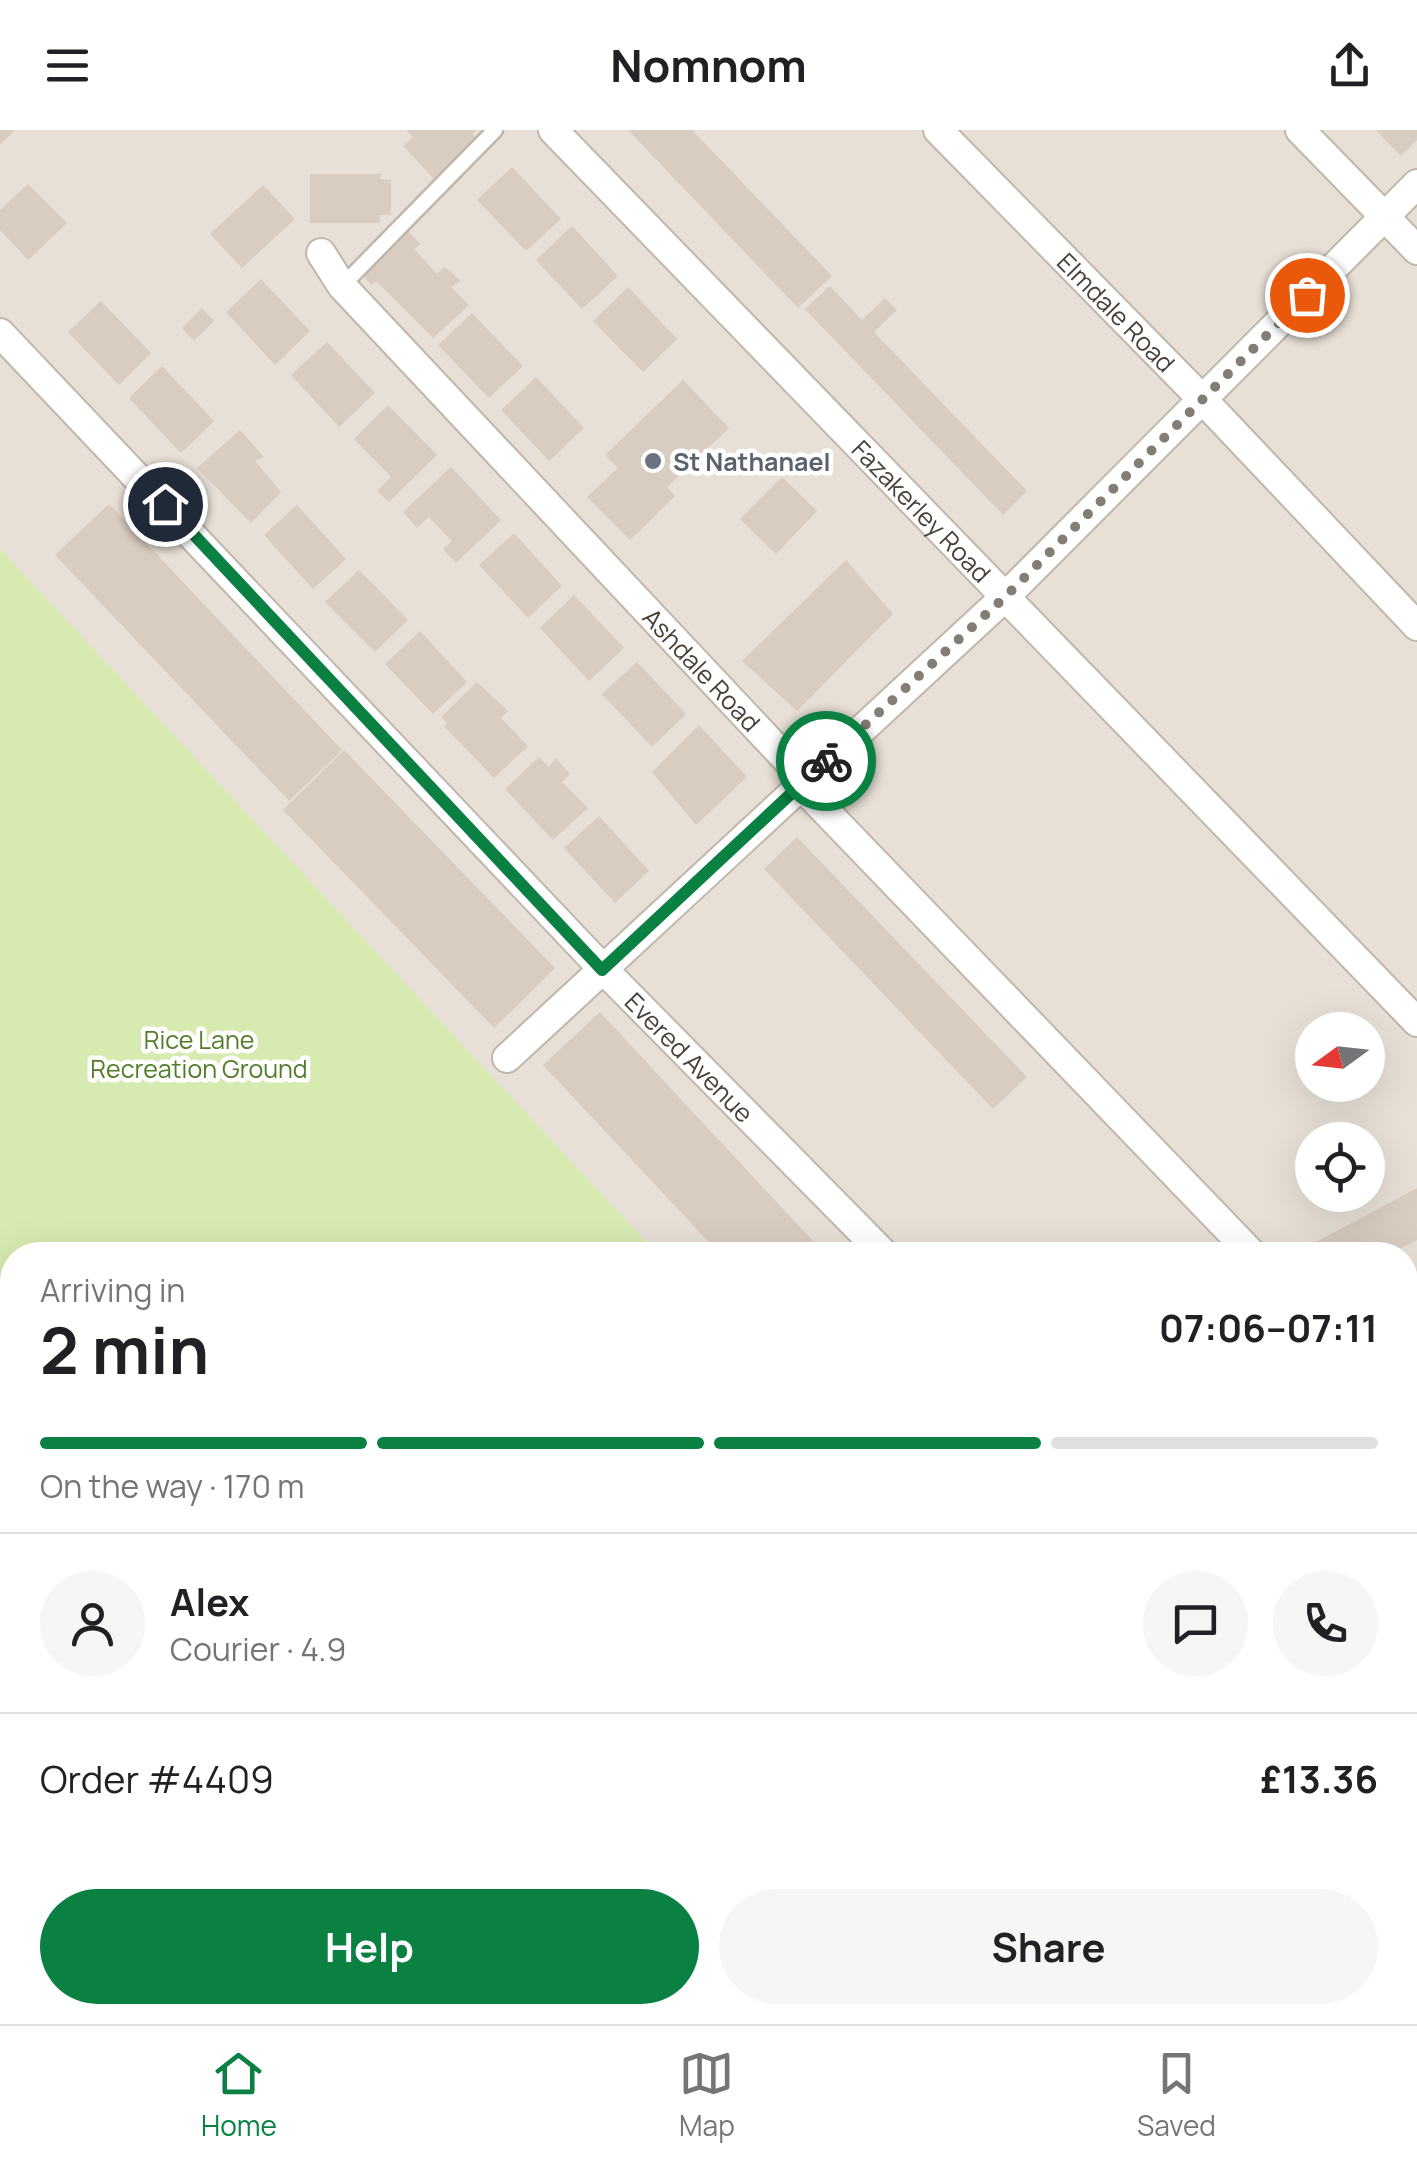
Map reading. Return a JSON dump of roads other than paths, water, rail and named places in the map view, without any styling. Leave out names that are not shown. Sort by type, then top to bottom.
[{"type":"street","name":"Fazakerley Road","points":[[553,130],[1417,1022]]},
{"type":"street","name":"Elmdale Road","points":[[938,130],[1204,400],[1417,626]]},
{"type":"street","points":[[1300,130],[1417,250]]},
{"type":"street","points":[[507,1058],[1006,596],[1417,184]]},
{"type":"street","name":"Ashdale Road","points":[[322,254],[342,286],[806,780],[811,796],[1240,1242]]},
{"type":"street","name":"Evered Avenue","points":[[0,333],[602,970],[872,1242]]},
{"type":"lane","points":[[342,286],[495,130]]},
{"type":"place","name":"St Nathanael","points":[[653,461]]},
{"type":"park label","name":"Rice Lane Recreation Ground","points":[[199,1054]]}]
